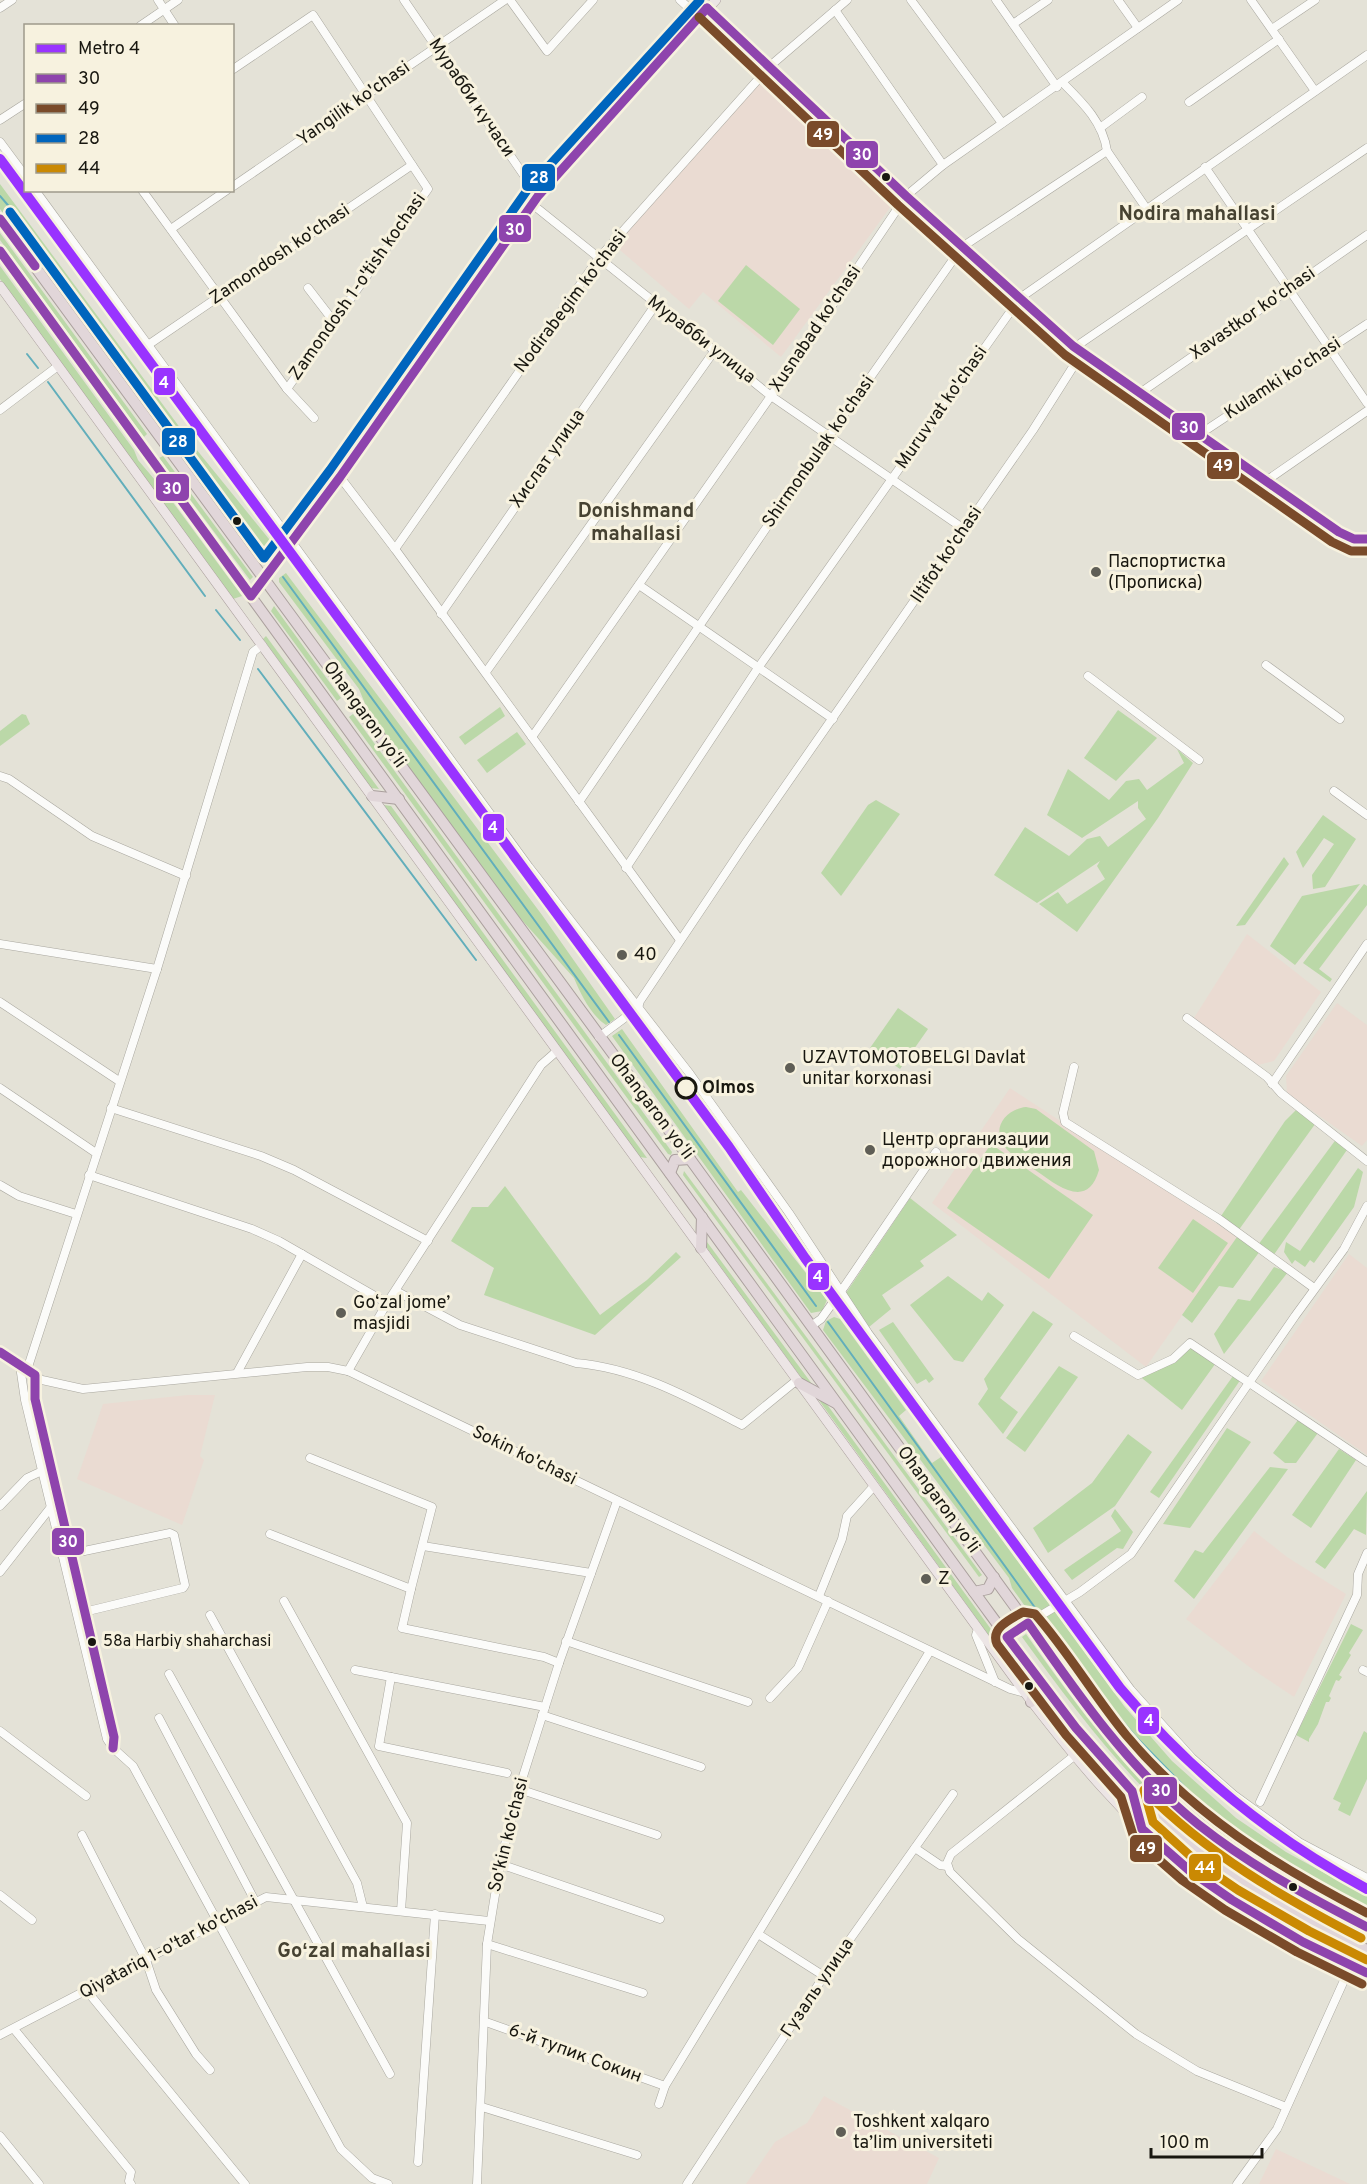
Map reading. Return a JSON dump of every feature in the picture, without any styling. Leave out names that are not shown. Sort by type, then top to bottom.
[{"type":"highway","name":"Ohangaron yoʻli","points":[[0,219],[690,1159],[1103,1728],[1171,1801],[1208,1833],[1255,1865],[1367,1927]]},
{"type":"highway","name":"Ohangaron yoʻli","points":[[0,251],[1007,1638],[1076,1728],[1132,1791],[1182,1839],[1221,1869],[1282,1906],[1367,1950]]},
{"type":"highway","points":[[147,453],[164,441]]},
{"type":"highway","points":[[251,596],[264,578]]},
{"type":"highway","points":[[338,714],[354,702]]},
{"type":"highway","points":[[372,796],[399,799]]},
{"type":"highway","points":[[670,1173],[675,1160],[690,1159]]},
{"type":"highway","points":[[701,1248],[702,1217]]},
{"type":"highway","points":[[798,1382],[840,1405]]},
{"type":"highway","points":[[974,1592],[988,1589],[994,1577]]},
{"type":"highway","points":[[1007,1638],[1028,1623]]},
{"type":"highway","points":[[1028,1698],[1038,1678]]},
{"type":"highway","points":[[1132,1791],[1142,1829]]},
{"type":"main road","points":[[264,578],[340,477],[535,200],[716,0]]},
{"type":"main road","points":[[0,286],[1028,1698],[1074,1756],[1142,1829],[1190,1871],[1225,1896],[1287,1933],[1367,1973]]},
{"type":"street","points":[[0,8],[12,0]]},
{"type":"street","points":[[158,0],[174,24]]},
{"type":"street","points":[[143,24],[178,0]]},
{"type":"street","name":"Мурабби кучаси","points":[[404,0],[535,200]]},
{"type":"street","name":"Yangilik ko'chasi","points":[[234,186],[504,0]]},
{"type":"street","points":[[510,0],[547,51],[593,0]]},
{"type":"street","points":[[680,0],[699,17]]},
{"type":"street","name":"Nodirabegim ko'chasi","points":[[395,549],[598,259],[770,66],[847,0]]},
{"type":"street","points":[[911,0],[1002,123]]},
{"type":"street","points":[[996,0],[1060,85],[1087,107],[1100,128],[1107,150],[1146,208]]},
{"type":"street","points":[[1013,24],[1048,0]]},
{"type":"street","points":[[1118,0],[1138,28]]},
{"type":"street","name":"Xusnabad ko'chasi","points":[[532,737],[771,396],[906,196],[943,165],[1178,0]]},
{"type":"street","points":[[1251,0],[1315,91]]},
{"type":"street","points":[[1272,30],[1316,0]]},
{"type":"street","points":[[707,8],[906,196],[1080,351],[1339,531],[1354,540],[1367,539]]},
{"type":"street","points":[[835,10],[943,165]]},
{"type":"street","name":"Zamondosh 1-o'tish kochasi","points":[[234,69],[314,15],[428,191],[287,388]]},
{"type":"street","points":[[1189,102],[1279,39]]},
{"type":"street","name":"Muruvvat ko'chasi","points":[[626,868],[758,668],[1020,298],[1367,55]]},
{"type":"street","points":[[1100,128],[1142,97]]},
{"type":"street","points":[[0,120],[24,104]]},
{"type":"street","points":[[0,142],[24,174]]},
{"type":"street","name":"Iltifot ko'chasi","points":[[599,1037],[638,1008],[680,940],[1033,430],[1078,359],[1081,344],[1367,148]]},
{"type":"street","name":"Shirmonbulak ko'chasi","points":[[579,802],[829,436],[962,247],[1107,150]]},
{"type":"street","name":"Zamondosh ko'chasi","points":[[148,345],[412,165]]},
{"type":"street","points":[[1205,168],[1328,350],[1367,403]]},
{"type":"street","points":[[36,192],[529,867],[753,1160],[840,1292],[1063,1600],[1150,1714],[1212,1776],[1250,1808],[1299,1842],[1367,1878]]},
{"type":"street","points":[[143,192],[287,388],[314,418]]},
{"type":"street","points":[[171,230],[224,192]]},
{"type":"street","name":"Мурабби улица","points":[[535,200],[598,259],[771,396],[964,529]]},
{"type":"street","name":"Xavastkor ko'chasi","points":[[1140,393],[1367,235]]},
{"type":"street","points":[[308,288],[335,323]]},
{"type":"street","name":"Хислат улица","points":[[441,614],[656,304]]},
{"type":"street","name":"Kulamki ko'chasi","points":[[1200,434],[1367,324]]},
{"type":"street","points":[[486,672],[714,350]]},
{"type":"street","points":[[0,410],[58,366]]},
{"type":"street","points":[[1266,481],[1367,411]]},
{"type":"street","points":[[340,477],[486,672],[680,940]]},
{"type":"street","points":[[639,585],[833,718]]},
{"type":"street","points":[[262,645],[253,652],[157,969],[24,1368],[42,1471],[107,1739],[113,1748],[133,1766],[341,2149],[372,2178],[388,2184]]},
{"type":"street","points":[[1266,665],[1340,719]]},
{"type":"street","points":[[1088,676],[1199,760]]},
{"type":"street","points":[[0,776],[9,779],[92,836],[186,876]]},
{"type":"street","points":[[1334,791],[1367,815]]},
{"type":"street","points":[[0,944],[157,969]]},
{"type":"street","points":[[1272,1084],[1367,944]]},
{"type":"street","points":[[0,1002],[119,1081]]},
{"type":"street","points":[[1187,1018],[1367,1161]]},
{"type":"street","points":[[348,1371],[387,1304],[541,1065],[557,1051]]},
{"type":"street","points":[[1074,1067],[1063,1113],[1065,1122],[1210,1212],[1314,1288]]},
{"type":"street","points":[[0,1088],[96,1153]]},
{"type":"street","points":[[111,1108],[261,1156],[294,1170],[428,1241]]},
{"type":"street","points":[[811,1326],[820,1319],[840,1292],[936,1152]]},
{"type":"street","points":[[89,1175],[252,1229],[302,1254],[387,1304]]},
{"type":"street","points":[[0,1185],[19,1196],[76,1214]]},
{"type":"street","points":[[1028,1623],[1063,1600],[1080,1592],[1131,1554],[1314,1288],[1344,1249],[1367,1206]]},
{"type":"street","points":[[237,1373],[302,1254]]},
{"type":"street","points":[[396,1291],[460,1325],[576,1363],[594,1365],[648,1380],[742,1425],[798,1382]]},
{"type":"street","points":[[1074,1336],[1138,1375],[1173,1359],[1190,1343],[1250,1381],[1367,1462]]},
{"type":"street","name":"Sokin ko'chasi","points":[[0,1352],[35,1375],[63,1386],[83,1389],[138,1386],[237,1373],[321,1366],[348,1371],[1028,1698]]},
{"type":"street","points":[[35,1375],[35,1399],[114,1737],[113,1748]]},
{"type":"street","points":[[310,1458],[432,1507],[402,1629],[544,1656],[559,1663]]},
{"type":"street","points":[[0,1506],[3,1496],[27,1478],[42,1471]]},
{"type":"street","points":[[819,1596],[842,1539],[847,1516],[874,1486]]},
{"type":"street","name":"So'kin ko'chasi","points":[[480,2183],[486,2022],[486,1944],[500,1864],[519,1789],[543,1711],[616,1501]]},
{"type":"street","points":[[0,1572],[51,1507]]},
{"type":"street","points":[[70,1554],[170,1533],[174,1535],[185,1585],[183,1588],[84,1612]]},
{"type":"street","points":[[270,1534],[411,1589]]},
{"type":"street","points":[[423,1546],[591,1573]]},
{"type":"street","points":[[1260,1802],[1357,1595],[1358,1574],[1367,1553]]},
{"type":"street","points":[[284,1601],[407,1823],[401,1911]]},
{"type":"street","points":[[770,1698],[798,1668],[828,1601]]},
{"type":"street","points":[[210,1615],[357,1883],[363,1907]]},
{"type":"street","points":[[978,1629],[976,1635],[995,1682]]},
{"type":"street","points":[[566,1641],[748,1702]]},
{"type":"street","points":[[660,2104],[665,2086],[930,1651]]},
{"type":"street","points":[[355,1670],[543,1711],[701,1767]]},
{"type":"street","points":[[170,1674],[390,2074]]},
{"type":"street","points":[[391,1677],[379,1746],[507,1773]]},
{"type":"street","points":[[159,1718],[256,1903]]},
{"type":"street","points":[[0,1731],[86,1796]]},
{"type":"street","points":[[947,1866],[951,1854],[1074,1756]]},
{"type":"street","points":[[519,1789],[657,1835]]},
{"type":"street","name":"Гузаль улица","points":[[687,2184],[824,1976],[953,1794]]},
{"type":"street","points":[[82,1835],[146,1960],[156,1990],[196,2054],[210,2070]]},
{"type":"street","points":[[915,1848],[940,1865],[947,1866],[952,1874],[1018,1939],[1136,2034],[1197,2071],[1286,2107]]},
{"type":"street","points":[[500,1864],[660,1919]]},
{"type":"street","points":[[0,1895],[32,1920]]},
{"type":"street","name":"Qiyatariq 1-o'tar ko'chasi","points":[[0,2035],[14,2030],[266,1897],[294,1902],[489,1921]]},
{"type":"street","points":[[418,2162],[435,1914]]},
{"type":"street","points":[[758,1934],[824,1976]]},
{"type":"street","points":[[486,1944],[643,1993]]},
{"type":"street","points":[[1237,2184],[1277,2129],[1351,1965]]},
{"type":"street","points":[[87,1991],[244,2184]]},
{"type":"street","name":"6-й тупик Сокин","points":[[486,2022],[665,2086]]},
{"type":"street","points":[[14,2030],[131,2172],[128,2183]]},
{"type":"street","points":[[482,2107],[637,2155]]},
{"type":"street","points":[[0,2136],[39,2184]]},
{"type":"shaded area","points":[[765,76],[897,198],[781,357],[703,292],[689,309],[614,245]]},
{"type":"shaded area","points":[[1247,934],[1321,992],[1274,1061],[1258,1065],[1194,1018]]},
{"type":"shaded area","points":[[1337,1003],[1367,1025],[1367,1140],[1362,1146],[1287,1093],[1286,1076]]},
{"type":"shaded area","points":[[1010,1088],[1237,1237],[1146,1367],[932,1203]]},
{"type":"shaded area","points":[[1349,1254],[1367,1268],[1367,1455],[1261,1381]]},
{"type":"shaded area","points":[[188,1395],[215,1395],[200,1456],[204,1460],[182,1525],[77,1479],[103,1404]]},
{"type":"shaded area","points":[[1254,1531],[1287,1557],[1346,1594],[1294,1697],[1252,1669],[1186,1619]]},
{"type":"shaded area","name":"Toshkent xalqaro ta’lim universiteti","points":[[824,2096],[939,2158],[927,2184],[746,2184],[775,2142],[807,2123]]},
{"type":"shaded area","points":[[1276,2149],[1350,2184],[1259,2184]]},
{"type":"green space","points":[[0,184],[192,444],[273,544],[261,551],[256,549],[179,446],[151,415],[0,209]]},
{"type":"green space","points":[[0,233],[147,434],[144,437],[0,240]]},
{"type":"green space","points":[[746,265],[800,309],[773,345],[718,301]]},
{"type":"green space","points":[[0,266],[134,450],[138,460],[166,493],[242,596],[233,599],[0,279]]},
{"type":"green space","points":[[163,456],[253,577],[250,580],[159,458]]},
{"type":"green space","points":[[286,573],[542,915],[615,1019],[606,1025],[596,1016],[583,998],[574,978],[511,908],[368,711],[359,689],[279,582],[279,578]]},
{"type":"green space","points":[[274,606],[341,698],[337,701],[271,611]]},
{"type":"green space","points":[[266,636],[379,789],[371,788],[263,639]]},
{"type":"green space","points":[[500,707],[505,716],[465,745],[459,737]]},
{"type":"green space","points":[[1118,710],[1157,738],[1116,781],[1084,758]]},
{"type":"green space","points":[[22,714],[26,715],[30,724],[0,746],[0,731]]},
{"type":"green space","points":[[353,714],[672,1152],[671,1155],[668,1154],[349,717]]},
{"type":"green space","points":[[517,732],[526,744],[487,773],[477,760]]},
{"type":"green space","points":[[1177,749],[1193,763],[1158,818],[1077,932],[1039,904],[1058,892],[1067,904],[1105,879],[1097,866],[1100,861],[1037,903],[994,875],[1025,827],[1069,856],[1087,839],[1100,836],[1108,847],[1146,819],[1138,808],[1138,801],[1082,838],[1047,815],[1068,769],[1109,800],[1126,781],[1139,779],[1147,790],[1184,763]]},
{"type":"green space","points":[[876,800],[900,814],[841,896],[821,873],[868,805]]},
{"type":"green space","points":[[384,805],[391,806],[647,1158],[639,1157]]},
{"type":"green space","points":[[1323,815],[1356,839],[1325,887],[1313,889],[1312,875],[1334,844],[1324,838],[1303,868],[1296,852]]},
{"type":"green space","points":[[1284,857],[1289,864],[1245,925],[1236,926]]},
{"type":"green space","points":[[1360,884],[1295,965],[1270,946],[1302,896]]},
{"type":"green space","points":[[1364,884],[1367,886],[1367,905],[1319,969],[1332,979],[1330,982],[1303,963]]},
{"type":"green space","points":[[898,1008],[928,1029],[900,1069],[870,1048]]},
{"type":"green space","points":[[622,1029],[738,1192],[741,1190],[827,1300],[822,1311],[811,1313],[612,1036]]},
{"type":"green space","points":[[1026,1107],[1036,1109],[1094,1151],[1099,1170],[1088,1189],[1080,1192],[1072,1191],[1055,1184],[1007,1150],[1000,1139],[1000,1126],[1007,1115]]},
{"type":"green space","points":[[1299,1107],[1318,1120],[1238,1231],[1219,1219],[1285,1121]]},
{"type":"green space","points":[[1337,1138],[1349,1147],[1273,1256],[1258,1245]]},
{"type":"green space","points":[[991,1144],[1093,1215],[1049,1279],[947,1208]]},
{"type":"green space","points":[[1358,1168],[1363,1172],[1354,1207],[1314,1263],[1310,1260],[1305,1267],[1295,1260],[1292,1264],[1284,1252],[1286,1242],[1300,1251]]},
{"type":"green space","points":[[684,1171],[982,1575],[979,1577],[683,1175]]},
{"type":"green space","points":[[505,1186],[600,1315],[647,1280],[676,1252],[681,1257],[595,1335],[484,1295],[494,1268],[451,1241],[472,1207],[488,1207]]},
{"type":"green space","points":[[910,1198],[957,1235],[920,1261],[924,1266],[882,1295],[891,1309],[869,1327],[846,1293]]},
{"type":"green space","points":[[1193,1219],[1228,1243],[1193,1293],[1158,1268]]},
{"type":"green space","points":[[1237,1237],[1260,1251],[1233,1288],[1219,1286],[1192,1323],[1182,1315]]},
{"type":"green space","points":[[707,1242],[812,1384],[803,1380],[707,1248]]},
{"type":"green space","points":[[1274,1267],[1288,1272],[1224,1354],[1214,1334],[1238,1299],[1250,1301]]},
{"type":"green space","points":[[948,1276],[982,1301],[988,1292],[1004,1305],[963,1362],[954,1360],[910,1305]]},
{"type":"green space","points":[[1033,1311],[1053,1324],[1000,1398],[1018,1412],[1003,1434],[978,1404],[988,1389],[984,1379]]},
{"type":"green space","points":[[834,1317],[840,1319],[906,1410],[899,1416],[932,1463],[941,1457],[1124,1706],[1172,1761],[1236,1818],[1286,1852],[1367,1896],[1367,1915],[1292,1877],[1237,1845],[1189,1807],[1132,1750],[1082,1686],[1012,1588],[1009,1578],[823,1330],[826,1321]]},
{"type":"green space","points":[[893,1322],[934,1379],[929,1383],[926,1379],[917,1384],[879,1330]]},
{"type":"green space","points":[[1190,1343],[1218,1360],[1182,1410],[1138,1375],[1150,1370]]},
{"type":"green space","points":[[1059,1366],[1078,1377],[1025,1452],[1006,1438]]},
{"type":"green space","points":[[1233,1376],[1241,1379],[1159,1498],[1150,1492]]},
{"type":"green space","points":[[818,1399],[826,1403],[1031,1684],[1029,1691]]},
{"type":"green space","points":[[1298,1420],[1320,1430],[1296,1463],[1285,1463],[1273,1453]]},
{"type":"green space","points":[[1227,1428],[1251,1442],[1190,1528],[1163,1524]]},
{"type":"green space","points":[[1128,1434],[1152,1452],[1115,1506],[1048,1553],[1033,1528],[1092,1483]]},
{"type":"green space","points":[[1339,1449],[1356,1460],[1311,1528],[1292,1515]]},
{"type":"green space","points":[[1270,1467],[1288,1469],[1194,1599],[1174,1581],[1195,1550],[1203,1553]]},
{"type":"green space","points":[[1367,1491],[1366,1535],[1354,1529],[1325,1569],[1315,1562]]},
{"type":"green space","points":[[1115,1509],[1133,1532],[1123,1549],[1117,1548],[1072,1580],[1064,1570],[1121,1531],[1111,1516]]},
{"type":"green space","points":[[1351,1624],[1363,1630],[1349,1653],[1351,1655],[1339,1675],[1342,1677],[1339,1681],[1336,1680],[1329,1696],[1331,1698],[1329,1702],[1326,1702],[1309,1742],[1296,1735]]},
{"type":"green space","points":[[1026,1634],[1117,1754],[1142,1782],[1197,1835],[1261,1880],[1367,1936],[1367,1941],[1240,1872],[1176,1820],[1105,1746],[1022,1637]]},
{"type":"green space","points":[[1037,1694],[1076,1744],[1132,1805],[1133,1812],[1130,1813],[1085,1763],[1036,1700]]},
{"type":"green space","points":[[1364,1731],[1367,1733],[1367,1779],[1350,1816],[1338,1810],[1341,1803],[1333,1799]]},
{"type":"green space","points":[[1144,1818],[1195,1862],[1249,1900],[1307,1934],[1367,1964],[1367,1968],[1278,1923],[1219,1886],[1145,1826]]},
{"type":"waterway","points":[[0,196],[31,232],[261,549]]},
{"type":"waterway","points":[[27,354],[38,368]]},
{"type":"waterway","points":[[48,382],[205,596]]},
{"type":"waterway","points":[[283,577],[609,1022]]},
{"type":"waterway","points":[[216,610],[240,640]]},
{"type":"waterway","points":[[258,669],[476,960]]},
{"type":"waterway","points":[[619,1035],[816,1306]]},
{"type":"waterway","points":[[828,1322],[1036,1609]]},
{"type":"waterway","points":[[1046,1624],[1081,1672],[1135,1736],[1224,1827],[1336,1894],[1367,1909]]},
{"type":"metro line","name":"4","points":[[0,159],[24,192]]},
{"type":"metro line","name":"4","points":[[24,192],[729,1147],[805,1258],[1120,1688],[1175,1748],[1234,1800],[1297,1847],[1367,1889]]},
{"type":"transit line","name":"28","points":[[10,212],[264,558],[330,470],[528,189],[700,0]]},
{"type":"transit line","name":"30","points":[[707,8],[906,196],[1073,346],[1339,532],[1354,539],[1367,539]]},
{"type":"transit line","name":"30","points":[[0,251],[251,596],[340,477],[538,196],[707,8]]},
{"type":"transit line","name":"49","points":[[699,17],[898,205],[1065,355],[1332,542],[1351,551],[1367,551]]},
{"type":"transit line","name":"30","points":[[0,219],[35,266]]},
{"type":"transit line","name":"30","points":[[0,1352],[35,1375],[35,1399],[114,1737],[113,1748]]},
{"type":"transit line","name":"49","points":[[1362,1984],[1297,1952],[1225,1910],[1182,1880],[1134,1838],[1121,1797],[1066,1735],[997,1644],[996,1633],[999,1629],[1023,1612],[1035,1614],[1126,1735],[1179,1790],[1237,1836],[1268,1857],[1367,1913]]},
{"type":"transit line","name":"30","points":[[1367,1927],[1260,1867],[1199,1825],[1150,1780],[1128,1756],[1086,1704],[1028,1623],[1007,1637],[1076,1728],[1132,1791],[1142,1829],[1190,1871],[1232,1900],[1303,1942],[1367,1973]]},
{"type":"transit line","name":"44","points":[[1361,1938],[1247,1873],[1193,1834],[1144,1790],[1153,1822],[1197,1862],[1238,1890],[1309,1931],[1367,1960]]},
{"type":"place","name":"Паспортистка (Прописка)","points":[[1096,572]]},
{"type":"place","name":"40","points":[[622,955]]},
{"type":"place","name":"UZAVTOMOTOBELGI Davlat unitar korxonasi","points":[[790,1068]]},
{"type":"place","name":"Olmos","points":[[686,1088]]},
{"type":"place","name":"Центр организации дорожного движения","points":[[870,1150]]},
{"type":"place","name":"Go‘zal jome’ masjidi","points":[[341,1313]]},
{"type":"place","name":"Z","points":[[926,1579]]},
{"type":"place","name":"58a Harbiy shaharchasi","points":[[92,1642]]},
{"type":"place","name":"Toshkent xalqaro ta’lim universiteti","points":[[841,2132]]},
{"type":"district","name":"Nodira mahallasi","points":[[1197,215]]},
{"type":"district","name":"Donishmand mahallasi","points":[[636,524]]},
{"type":"district","name":"Goʻzal mahallasi","points":[[354,1952]]}]
